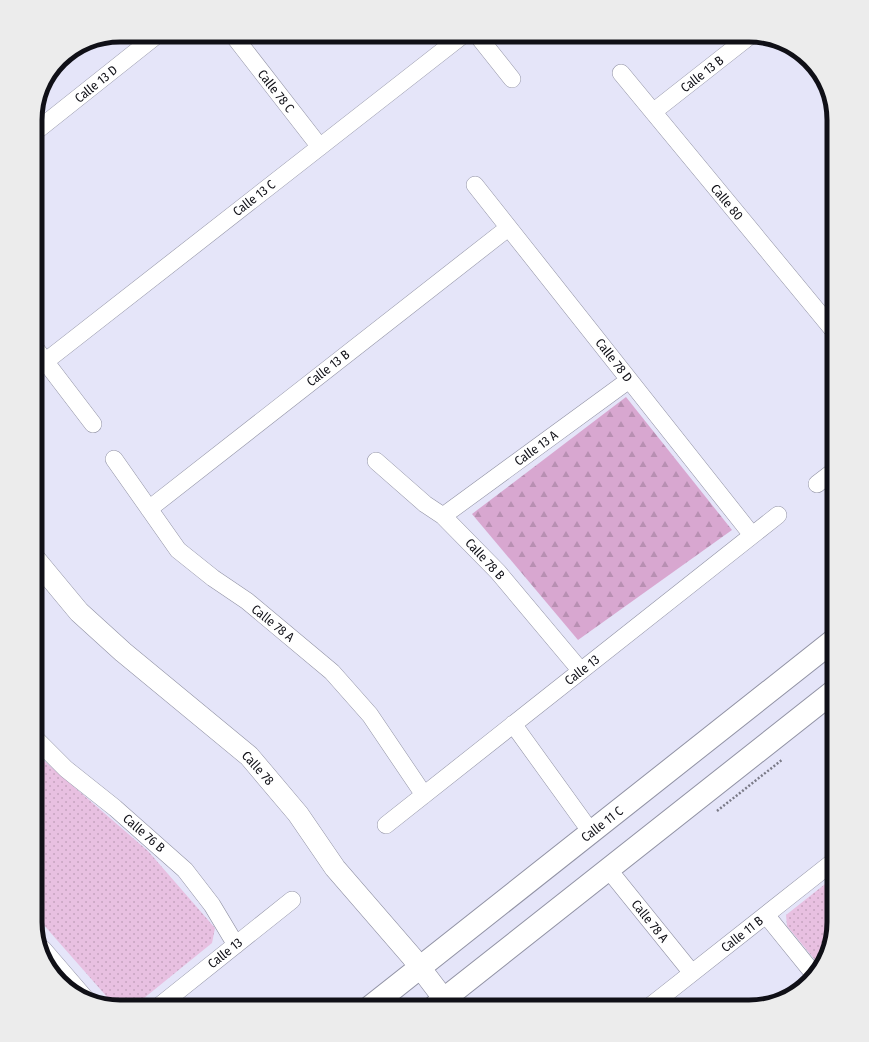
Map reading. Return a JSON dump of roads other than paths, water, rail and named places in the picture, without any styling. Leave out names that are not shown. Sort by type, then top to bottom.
[{"type":"main road","name":"Calle 11 C","points":[[379,1000],[827,646]]},
{"type":"main road","points":[[447,1000],[608,869],[827,697]]},
{"type":"street","name":"Calle 13 D","points":[[42,121],[148,42]]},
{"type":"street","name":"Calle 78 C","points":[[238,42],[320,147]]},
{"type":"street","name":"Calle 13 C","points":[[46,361],[454,42]]},
{"type":"street","points":[[483,42],[512,79]]},
{"type":"street","name":"Calle 13 B","points":[[653,112],[742,42]]},
{"type":"street","name":"Calle 80","points":[[621,73],[827,323]]},
{"type":"street","name":"Calle 78 D","points":[[475,185],[752,536]]},
{"type":"street","name":"Calle 13 B","points":[[149,509],[508,228]]},
{"type":"street","points":[[42,356],[93,424]]},
{"type":"street","name":"Calle 13 A","points":[[443,516],[629,380]]},
{"type":"street","name":"Calle 78 A","points":[[114,459],[178,550],[213,578],[252,606],[332,672],[370,715],[420,789],[423,796]]},
{"type":"street","name":"Calle 78 B","points":[[376,461],[425,504],[443,516],[498,572],[581,671]]},
{"type":"street","points":[[817,484],[827,476]]},
{"type":"street","name":"Calle 13","points":[[386,825],[778,515]]},
{"type":"street","name":"Calle 78","points":[[42,567],[79,612],[123,652],[249,756],[298,814],[335,868],[420,968],[440,1000]]},
{"type":"street","points":[[513,724],[591,832]]},
{"type":"street","name":"Calle 76 B","points":[[42,745],[66,769],[127,818],[185,870],[212,905],[236,945]]},
{"type":"street","name":"Calle 11 B","points":[[658,1000],[827,867]]},
{"type":"street","name":"Calle 78 A","points":[[608,869],[692,973]]},
{"type":"street","name":"Calle 13","points":[[167,1000],[292,900]]},
{"type":"street","points":[[766,915],[810,970]]},
{"type":"street","points":[[52,959],[73,984]]}]
